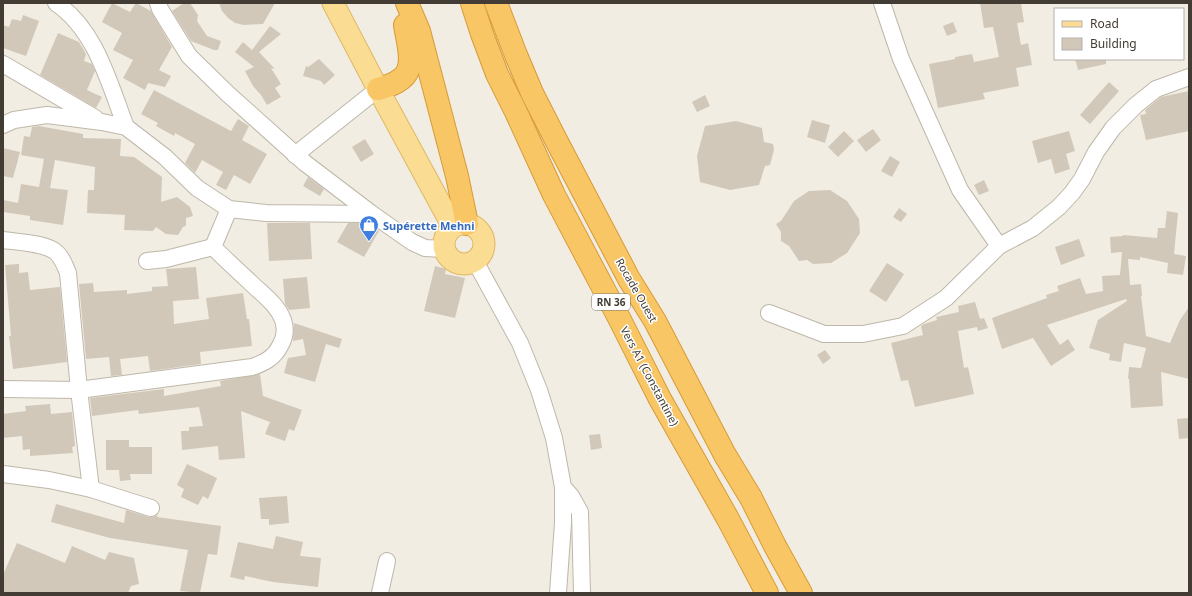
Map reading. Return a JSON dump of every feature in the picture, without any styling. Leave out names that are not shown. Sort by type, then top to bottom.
[{"type":"highway","name":"Vers A1 (Constantine)","points":[[472,3],[497,74],[554,195],[660,399],[728,519],[767,593]]},
{"type":"highway","name":"Rocade Ouest","points":[[496,3],[532,93],[556,140],[629,279],[655,321],[725,456],[751,498],[774,546],[801,593]]},
{"type":"highway","points":[[378,89],[402,79],[408,70],[410,60],[409,49],[401,4]]},
{"type":"highway","points":[[401,4],[419,31],[457,176],[460,225]]},
{"type":"highway","points":[[774,546],[816,593]]},
{"type":"main road","points":[[333,3],[378,89],[460,225]]},
{"type":"main road","points":[[460,225],[473,226],[482,236],[484,243],[480,256],[469,264],[456,263],[447,255],[444,249],[445,236],[448,231],[460,225]]},
{"type":"street","points":[[56,3],[66,10],[82,27],[96,49],[126,127]]},
{"type":"street","points":[[158,3],[160,9],[189,56],[228,94],[305,163],[372,214],[419,246],[431,249],[444,249]]},
{"type":"street","points":[[882,3],[901,59],[960,190],[998,246]]},
{"type":"street","points":[[3,64],[102,122]]},
{"type":"street","points":[[769,313],[824,334],[863,334],[903,326],[946,298],[998,246],[1033,228],[1058,207],[1082,180],[1096,152],[1113,128],[1136,105],[1156,89],[1189,77]]},
{"type":"street","points":[[296,155],[378,89]]},
{"type":"street","points":[[3,124],[14,120],[47,115],[102,122],[126,127],[164,157],[197,188],[229,209],[266,213],[372,214]]},
{"type":"street","points":[[212,247],[229,209]]},
{"type":"street","points":[[3,240],[45,247],[57,252],[64,262],[68,273],[79,390],[91,489]]},
{"type":"street","points":[[147,261],[166,259],[212,247]]},
{"type":"street","points":[[3,390],[79,390],[252,367],[262,364],[272,358],[283,341],[285,332],[280,314],[266,298],[212,247]]},
{"type":"street","points":[[475,261],[520,343],[539,390],[554,438],[563,487],[563,523],[558,593]]},
{"type":"street","points":[[3,474],[49,480],[91,489],[151,508]]},
{"type":"street","points":[[563,487],[571,496],[580,512],[582,593]]},
{"type":"street","points":[[380,593],[387,561]]},
{"type":"building","points":[[112,3],[130,12],[136,3],[151,11],[172,47],[159,70],[171,76],[165,87],[148,83],[145,90],[123,78],[133,60],[113,50],[122,33],[102,22]]},
{"type":"building","points":[[184,3],[190,3],[198,15],[197,21],[207,36],[221,41],[218,50],[214,50],[191,41],[172,11]]},
{"type":"building","points":[[219,3],[275,3],[263,24],[244,25],[235,23],[228,18],[222,11]]},
{"type":"building","points":[[980,3],[1021,3],[1024,22],[1017,23],[1021,45],[1028,43],[1032,65],[1016,68],[1019,86],[983,93],[985,99],[938,108],[929,64],[972,54],[974,62],[999,57],[993,27],[984,28]]},
{"type":"building","points":[[23,15],[39,21],[26,56],[3,48],[3,25],[9,27],[12,19],[21,21]]},
{"type":"building","points":[[953,22],[957,32],[947,36],[943,26]]},
{"type":"building","points":[[270,26],[281,34],[259,52],[275,69],[271,68],[281,84],[275,88],[281,97],[267,105],[253,86],[245,71],[254,67],[235,52],[243,42],[252,50]]},
{"type":"building","points":[[58,33],[79,42],[86,54],[84,61],[92,64],[95,71],[87,90],[102,97],[96,108],[40,75]]},
{"type":"building","points":[[319,59],[335,75],[324,85],[321,81],[303,76],[306,66],[308,67]]},
{"type":"building","points":[[1075,60],[1106,60],[1106,64],[1078,70]]},
{"type":"building","points":[[1109,82],[1119,91],[1090,124],[1080,115]]},
{"type":"building","points":[[154,90],[231,131],[238,119],[249,126],[242,140],[267,154],[250,184],[234,175],[226,190],[216,185],[223,172],[202,160],[195,173],[185,163],[195,144],[175,133],[174,136],[156,126],[158,123],[141,114]]},
{"type":"building","points":[[1189,91],[1189,131],[1146,140],[1140,115],[1146,114],[1145,110],[1161,97]]},
{"type":"building","points":[[705,95],[710,106],[697,112],[692,102]]},
{"type":"building","points":[[812,120],[830,125],[825,143],[807,137]]},
{"type":"building","points":[[736,121],[762,128],[764,142],[773,144],[774,150],[770,165],[765,166],[759,185],[730,190],[700,182],[697,156],[705,126]]},
{"type":"building","points":[[39,126],[83,134],[83,138],[121,139],[120,156],[134,157],[162,177],[161,202],[177,197],[190,207],[193,216],[186,218],[186,226],[183,227],[178,235],[166,234],[156,227],[153,231],[124,230],[125,215],[87,213],[88,190],[94,190],[95,167],[55,160],[50,188],[68,190],[63,225],[30,220],[30,216],[3,212],[3,200],[18,203],[21,184],[39,187],[44,159],[21,155],[24,136],[30,137],[32,127]]},
{"type":"building","points":[[873,129],[881,140],[866,152],[857,140]]},
{"type":"building","points":[[844,131],[854,141],[838,157],[828,147]]},
{"type":"building","points":[[1069,131],[1075,151],[1066,154],[1070,169],[1055,174],[1051,159],[1038,163],[1032,141]]},
{"type":"building","points":[[365,139],[374,154],[361,162],[352,147]]},
{"type":"building","points":[[3,148],[20,152],[13,178],[3,176]]},
{"type":"building","points":[[890,156],[900,162],[892,177],[881,171]]},
{"type":"building","points":[[308,177],[324,189],[320,196],[303,186]]},
{"type":"building","points":[[984,180],[989,191],[979,195],[974,185]]},
{"type":"building","points":[[830,190],[847,201],[859,219],[860,233],[847,253],[831,263],[813,264],[807,260],[799,261],[789,246],[781,241],[781,232],[776,224],[781,221],[794,201],[809,191]]},
{"type":"building","points":[[899,208],[907,214],[901,222],[893,217]]},
{"type":"building","points":[[1167,211],[1178,213],[1174,254],[1186,256],[1183,275],[1167,273],[1168,263],[1140,257],[1140,260],[1128,259],[1130,285],[1141,284],[1146,336],[1170,343],[1180,320],[1189,307],[1189,379],[1161,372],[1163,406],[1131,408],[1128,379],[1129,367],[1141,368],[1146,348],[1124,343],[1121,362],[1109,360],[1110,354],[1089,348],[1098,320],[1127,301],[1126,299],[1047,325],[1060,345],[1068,339],[1075,350],[1051,366],[1033,338],[1002,349],[992,318],[1047,298],[1046,295],[1059,291],[1057,286],[1080,278],[1086,294],[1103,291],[1102,276],[1120,275],[1122,252],[1111,253],[1110,237],[1123,235],[1157,238],[1158,228],[1165,228]]},
{"type":"building","points":[[267,223],[310,223],[312,259],[269,261]]},
{"type":"building","points":[[348,223],[369,223],[379,231],[364,257],[337,242]]},
{"type":"building","points":[[1079,239],[1085,256],[1061,265],[1055,247]]},
{"type":"building","points":[[887,263],[904,274],[886,302],[869,291]]},
{"type":"building","points":[[19,264],[19,273],[28,272],[30,290],[60,287],[67,362],[13,369],[9,336],[11,336],[5,265]]},
{"type":"building","points":[[435,266],[446,269],[445,274],[465,278],[455,318],[424,311]]},
{"type":"building","points":[[196,267],[199,299],[173,301],[174,324],[209,319],[206,298],[243,293],[247,319],[249,319],[252,346],[200,352],[201,364],[150,371],[148,356],[120,359],[122,375],[111,376],[109,357],[86,359],[79,284],[93,283],[94,292],[127,290],[127,294],[152,291],[152,287],[168,286],[166,269]]},
{"type":"building","points":[[307,277],[310,308],[289,310],[285,304],[283,279]]},
{"type":"building","points":[[975,302],[980,319],[984,318],[988,328],[978,331],[977,327],[958,331],[964,368],[968,367],[974,394],[915,407],[908,380],[901,381],[891,343],[923,335],[921,326],[924,324],[937,320],[936,317],[959,312],[958,306]]},
{"type":"building","points":[[294,323],[342,339],[339,348],[326,344],[315,382],[284,373],[288,358],[306,355],[303,339],[293,341]]},
{"type":"building","points":[[825,350],[831,358],[823,364],[817,355]]},
{"type":"building","points":[[260,374],[263,396],[302,410],[294,431],[289,429],[285,441],[265,434],[270,422],[241,411],[245,458],[219,460],[218,446],[182,450],[181,431],[189,431],[189,427],[203,426],[199,407],[139,414],[138,410],[92,416],[90,398],[164,389],[164,396],[221,386],[220,381]]},
{"type":"building","points":[[50,404],[51,414],[72,412],[75,446],[72,447],[73,453],[30,456],[30,449],[23,450],[22,436],[3,438],[3,414],[26,411],[25,406]]},
{"type":"building","points":[[1189,418],[1189,438],[1179,439],[1177,419]]},
{"type":"building","points":[[600,434],[602,448],[591,450],[589,435]]},
{"type":"building","points":[[106,440],[129,440],[129,447],[152,447],[152,474],[130,474],[131,480],[120,481],[119,470],[106,470]]},
{"type":"building","points":[[187,464],[217,478],[208,499],[203,496],[198,505],[181,497],[184,489],[177,485]]},
{"type":"building","points":[[287,496],[289,523],[269,525],[269,519],[261,519],[259,498]]},
{"type":"building","points":[[56,504],[124,523],[126,510],[149,517],[158,515],[157,517],[221,526],[217,555],[208,554],[200,593],[180,591],[188,550],[110,538],[51,522]]},
{"type":"building","points":[[276,536],[303,542],[300,556],[321,558],[318,587],[273,582],[245,576],[244,580],[230,577],[238,542],[273,549]]},
{"type":"building","points":[[17,543],[65,563],[72,546],[105,560],[109,552],[134,558],[139,584],[131,586],[128,593],[3,593],[3,575]]},
{"type":"place","name":"Supérette Mehni","points":[[369,242]]}]
